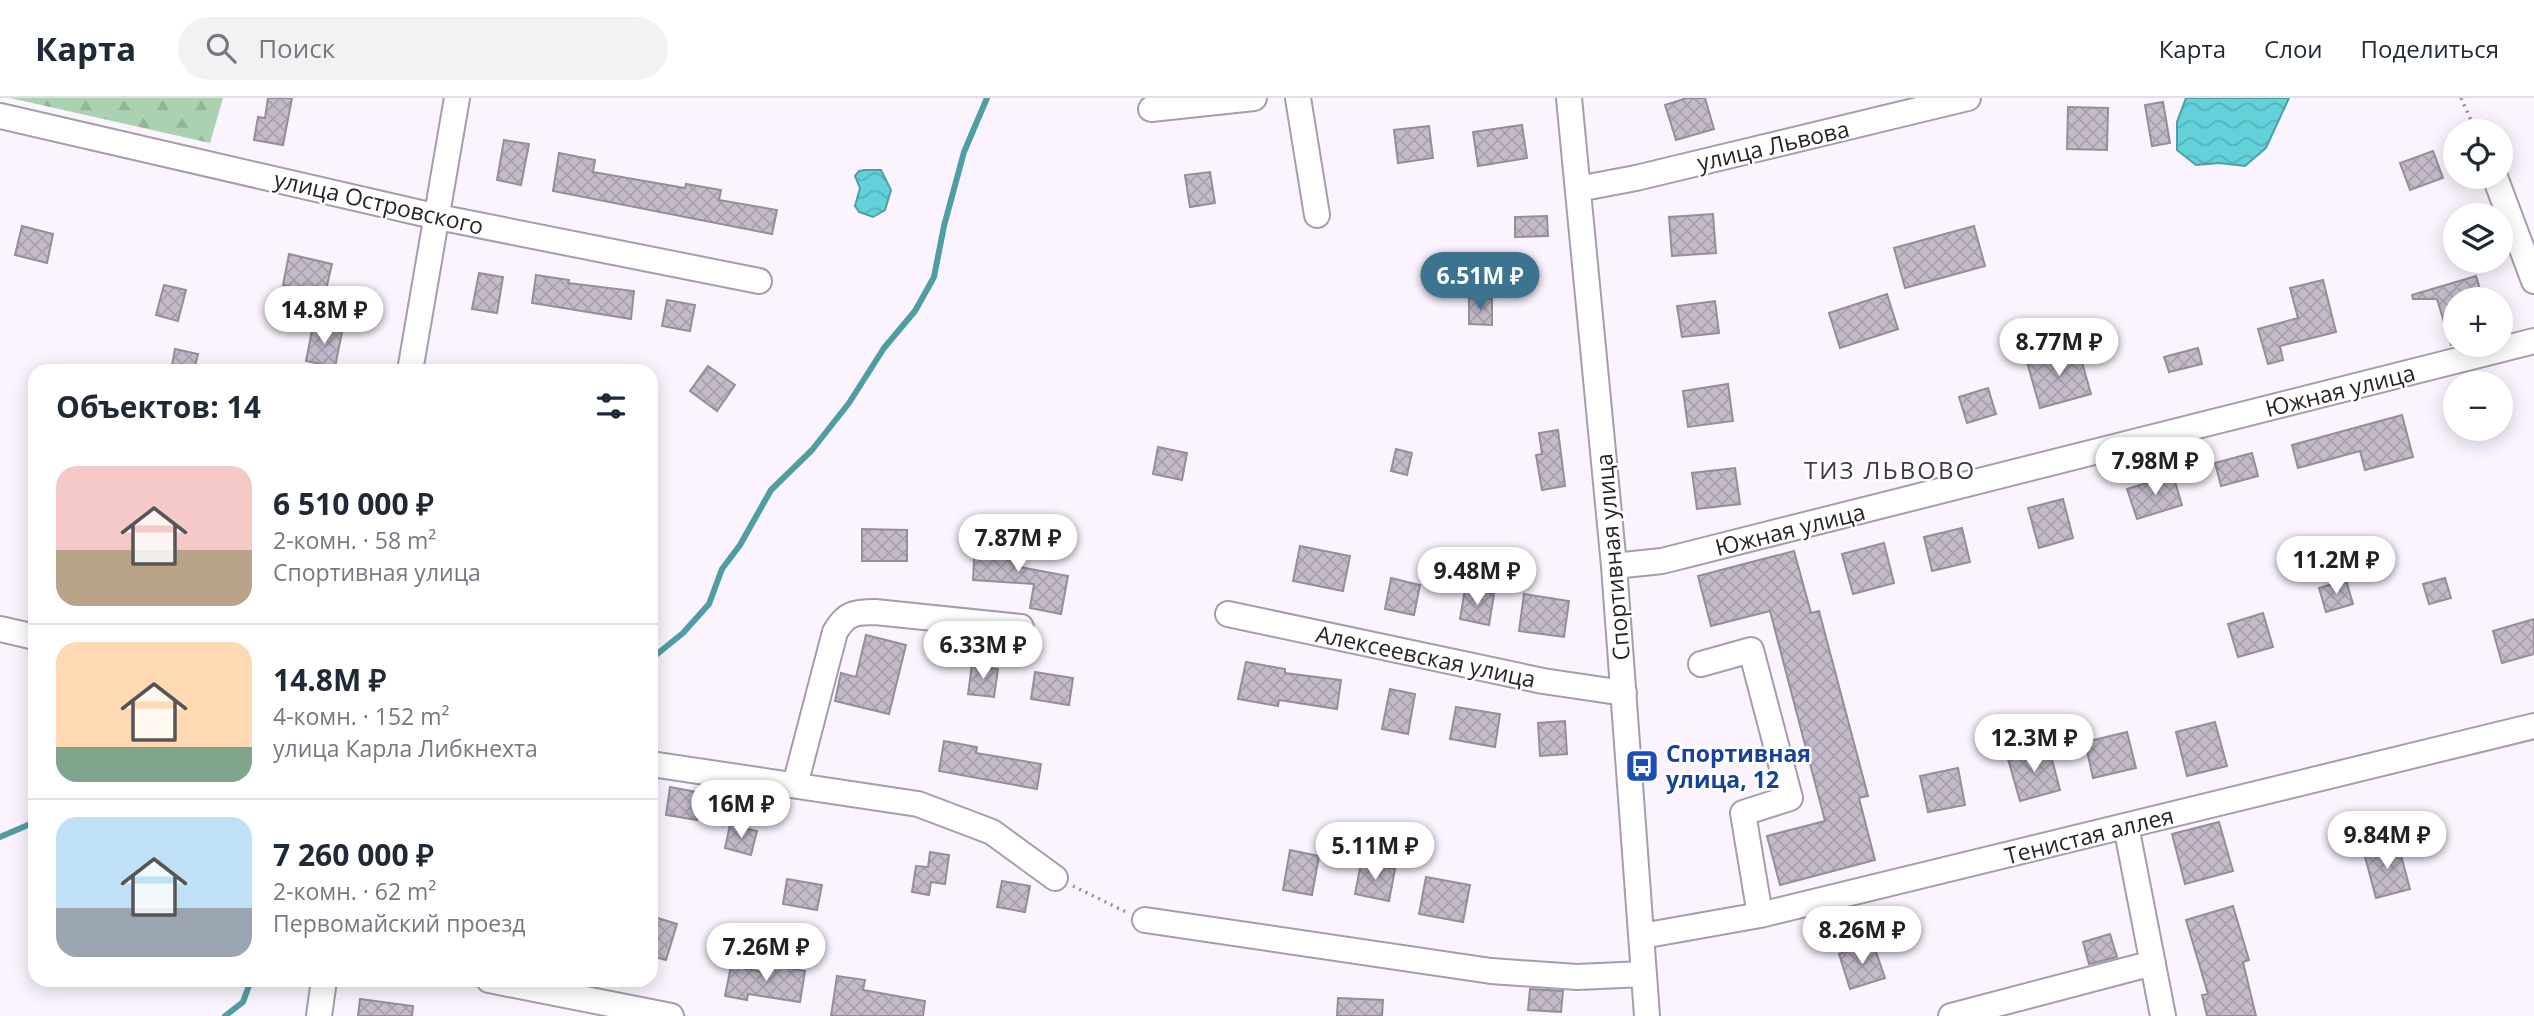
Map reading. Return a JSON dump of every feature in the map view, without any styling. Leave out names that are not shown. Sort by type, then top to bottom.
[{"type":"street","points":[[412,364],[457,98]]},
{"type":"street","points":[[1151,109],[1254,98]]},
{"type":"street","points":[[1298,98],[1317,215]]},
{"type":"street","name":"Спортивная улица","points":[[1569,98],[1614,566],[1647,1016]]},
{"type":"street","name":"улица Львова","points":[[1578,189],[1636,178],[1968,98]]},
{"type":"street","name":"улица Островского","points":[[0,116],[438,217],[759,281]]},
{"type":"street","points":[[2500,189],[2534,281]]},
{"type":"street","name":"Южная улица","points":[[1614,566],[1662,561],[2534,341]]},
{"type":"street","points":[[795,785],[835,632],[843,619],[854,612],[875,612],[1021,627]]},
{"type":"street","name":"Алексеевская улица","points":[[1228,614],[1543,681],[1624,693]]},
{"type":"street","points":[[0,629],[28,635]]},
{"type":"street","points":[[1701,664],[1751,650],[1790,798],[1743,813],[1760,915]]},
{"type":"street","name":"Тенистая аллея","points":[[1642,936],[1760,915],[2534,726]]},
{"type":"street","points":[[658,765],[899,800],[957,817],[992,832],[1055,878]]},
{"type":"street","points":[[2126,826],[2163,1016]]},
{"type":"street","points":[[1145,920],[1502,972],[1577,977],[1644,974]]},
{"type":"street","points":[[1951,1016],[2153,963]]},
{"type":"street","points":[[319,1016],[323,987]]},
{"type":"street","points":[[524,987],[671,1016]]},
{"type":"path","points":[[2461,98],[2471,119]]},
{"type":"path","points":[[1055,878],[1145,920]]},
{"type":"green space","points":[[10,98],[223,98],[210,143]]},
{"type":"water","points":[[2186,98],[2289,98],[2266,148],[2245,166],[2219,163],[2196,165],[2177,150],[2177,122]]},
{"type":"water","points":[[881,170],[891,190],[885,210],[873,217],[859,212],[855,206],[860,188],[855,176],[859,171]]},
{"type":"building","points":[[268,98],[292,98],[283,145],[254,140],[258,117],[265,118]]},
{"type":"building","points":[[1687,98],[1705,98],[1714,129],[1676,140],[1665,105]]},
{"type":"building","points":[[2163,102],[2170,143],[2152,146],[2145,105]]},
{"type":"building","points":[[2068,107],[2108,108],[2107,150],[2067,149]]},
{"type":"building","points":[[1522,125],[1527,158],[1478,166],[1473,132]]},
{"type":"building","points":[[1429,126],[1433,158],[1398,163],[1394,130]]},
{"type":"building","points":[[504,140],[529,144],[521,185],[497,180]]},
{"type":"building","points":[[2433,151],[2443,178],[2410,190],[2400,163]]},
{"type":"building","points":[[559,153],[595,160],[593,172],[685,188],[686,184],[721,190],[719,200],[777,210],[772,234],[553,191]]},
{"type":"building","points":[[1210,172],[1215,203],[1190,207],[1185,175]]},
{"type":"building","points":[[1713,214],[1716,253],[1672,256],[1669,217]]},
{"type":"building","points":[[1547,216],[1548,236],[1515,237],[1515,217]]},
{"type":"building","points":[[22,226],[53,234],[47,263],[15,255]]},
{"type":"building","points":[[1974,226],[1985,266],[1905,288],[1894,248]]},
{"type":"building","points":[[289,254],[332,264],[325,294],[283,285]]},
{"type":"building","points":[[479,273],[503,277],[497,313],[472,309]]},
{"type":"building","points":[[536,275],[569,280],[568,283],[634,291],[631,319],[532,303]]},
{"type":"building","points":[[2476,276],[2479,287],[2443,287],[2443,319],[2437,299],[2413,299],[2412,295]]},
{"type":"building","points":[[2323,280],[2336,332],[2280,346],[2283,360],[2268,364],[2258,329],[2298,318],[2290,288]]},
{"type":"building","points":[[164,285],[186,290],[178,321],[156,315]]},
{"type":"building","points":[[1887,294],[1898,329],[1840,348],[1829,313]]},
{"type":"building","points":[[1469,298],[1492,299],[1492,325],[1469,324]]},
{"type":"building","points":[[667,300],[695,305],[690,331],[662,326]]},
{"type":"building","points":[[1715,301],[1719,333],[1682,337],[1677,306]]},
{"type":"building","points":[[313,326],[342,332],[336,364],[306,361]]},
{"type":"building","points":[[2078,348],[2091,394],[2040,408],[2027,362]]},
{"type":"building","points":[[2198,348],[2202,364],[2169,372],[2164,357]]},
{"type":"building","points":[[175,349],[198,354],[196,364],[172,364]]},
{"type":"building","points":[[708,366],[735,385],[717,411],[690,391]]},
{"type":"building","points":[[1728,384],[1733,421],[1688,427],[1683,391]]},
{"type":"building","points":[[1988,388],[1996,414],[1967,423],[1959,397]]},
{"type":"building","points":[[2402,415],[2413,457],[2365,470],[2360,451],[2298,468],[2292,445]]},
{"type":"building","points":[[1558,430],[1565,486],[1542,490],[1536,455],[1542,454],[1539,433]]},
{"type":"building","points":[[1158,447],[1187,453],[1182,480],[1153,474]]},
{"type":"building","points":[[1396,449],[1412,453],[1407,475],[1391,471]]},
{"type":"building","points":[[2252,453],[2258,476],[2221,486],[2215,463]]},
{"type":"building","points":[[1735,468],[1740,504],[1697,509],[1692,473]]},
{"type":"building","points":[[2173,475],[2182,505],[2137,519],[2127,489]]},
{"type":"building","points":[[2063,499],[2073,538],[2039,548],[2028,508]]},
{"type":"building","points":[[1962,528],[1970,562],[1932,571],[1924,537]]},
{"type":"building","points":[[862,529],[907,530],[907,561],[862,561]]},
{"type":"building","points":[[975,539],[1015,542],[1014,566],[1068,576],[1061,614],[1030,608],[1034,584],[973,580]]},
{"type":"building","points":[[1884,543],[1894,583],[1853,594],[1842,554]]},
{"type":"building","points":[[1300,546],[1350,556],[1343,591],[1293,581]]},
{"type":"building","points":[[1794,551],[1811,613],[1819,611],[1868,796],[1859,798],[1875,860],[1780,885],[1767,836],[1825,821],[1770,611],[1711,626],[1698,576]]},
{"type":"building","points":[[1391,578],[1420,585],[1414,615],[1385,609]]},
{"type":"building","points":[[2445,578],[2451,598],[2429,604],[2423,584]]},
{"type":"building","points":[[2346,580],[2353,604],[2326,612],[2319,588]]},
{"type":"building","points":[[1465,589],[1494,594],[1489,625],[1460,619]]},
{"type":"building","points":[[1524,594],[1569,601],[1564,637],[1519,631]]},
{"type":"building","points":[[2263,613],[2273,647],[2238,657],[2228,624]]},
{"type":"building","points":[[2534,619],[2534,654],[2502,663],[2493,631]]},
{"type":"building","points":[[866,635],[906,645],[889,714],[835,701],[841,673],[856,677]]},
{"type":"building","points":[[1246,662],[1285,669],[1285,673],[1341,680],[1337,709],[1279,700],[1278,706],[1238,699]]},
{"type":"building","points":[[972,665],[998,669],[994,697],[968,694]]},
{"type":"building","points":[[1035,672],[1073,678],[1069,705],[1031,699]]},
{"type":"building","points":[[1390,689],[1415,694],[1408,734],[1382,729]]},
{"type":"building","points":[[1456,707],[1500,714],[1495,747],[1450,739]]},
{"type":"building","points":[[1565,721],[1567,754],[1540,756],[1538,723]]},
{"type":"building","points":[[2215,722],[2227,766],[2187,776],[2176,732]]},
{"type":"building","points":[[2127,732],[2136,768],[2093,778],[2085,742]]},
{"type":"building","points":[[944,741],[977,747],[976,753],[1041,764],[1037,789],[939,771]]},
{"type":"building","points":[[2049,748],[2060,790],[2020,801],[2008,759]]},
{"type":"building","points":[[1958,768],[1965,805],[1928,812],[1920,776]]},
{"type":"building","points":[[670,787],[702,793],[697,820],[666,815]]},
{"type":"building","points":[[2219,822],[2233,871],[2185,884],[2172,834]]},
{"type":"building","points":[[730,825],[757,831],[751,855],[725,848]]},
{"type":"building","points":[[2398,844],[2410,889],[2376,898],[2364,853]]},
{"type":"building","points":[[1290,850],[1319,856],[1312,895],[1283,890]]},
{"type":"building","points":[[930,852],[949,855],[945,884],[931,882],[929,895],[912,892],[916,866],[928,867]]},
{"type":"building","points":[[1361,863],[1395,869],[1389,901],[1355,894]]},
{"type":"building","points":[[1426,877],[1470,885],[1463,922],[1419,914]]},
{"type":"building","points":[[787,879],[822,885],[817,910],[783,904]]},
{"type":"building","points":[[1002,881],[1030,886],[1025,912],[997,907]]},
{"type":"building","points":[[2233,906],[2249,960],[2243,962],[2256,1016],[2207,1016],[2202,995],[2208,994],[2186,920]]},
{"type":"building","points":[[658,918],[677,924],[666,960],[658,958]]},
{"type":"building","points":[[2110,934],[2117,957],[2089,964],[2083,942]]},
{"type":"building","points":[[1873,943],[1885,978],[1850,989],[1839,954]]},
{"type":"building","points":[[769,965],[805,971],[800,1002],[748,994],[747,1000],[725,996],[731,966],[768,973]]},
{"type":"building","points":[[837,976],[865,980],[863,990],[925,1001],[923,1016],[831,1016]]},
{"type":"building","points":[[1530,989],[1563,991],[1561,1012],[1528,1010]]},
{"type":"building","points":[[1338,998],[1383,1000],[1382,1016],[1337,1016]]},
{"type":"building","points":[[360,999],[413,1006],[412,1016],[358,1016]]},
{"type":"waterway","points":[[658,653],[683,633],[709,604],[722,569],[740,545],[771,490],[812,450],[849,403],[884,348],[915,311],[934,277],[944,226],[964,152],[987,98]]},
{"type":"waterway","points":[[0,837],[28,825]]},
{"type":"waterway","points":[[225,1016],[243,1002],[248,987]]},
{"type":"place","name":"Спортивная улица, 12","points":[[1642,766]]},
{"type":"district","name":"ТИЗ ЛЬВОВО","points":[[1890,469]]}]
